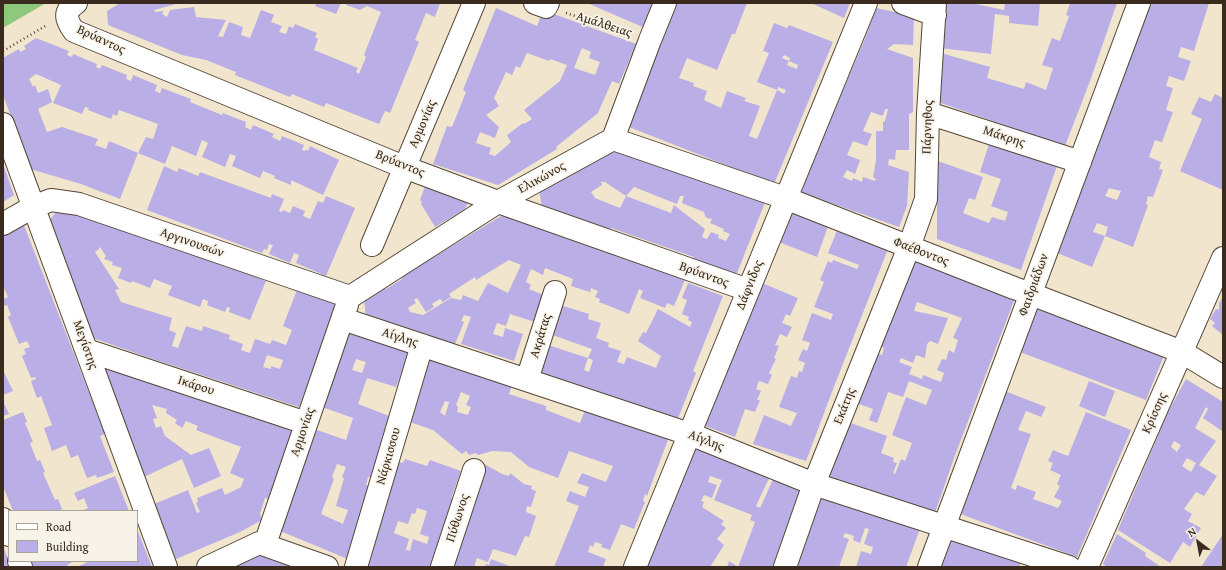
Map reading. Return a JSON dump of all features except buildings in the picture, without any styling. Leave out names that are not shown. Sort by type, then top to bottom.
[{"type":"street","name":"Αρμονίας","points":[[372,245],[474,3]]},
{"type":"street","points":[[613,139],[665,3]]},
{"type":"street","name":"Δάφνιδος","points":[[635,567],[866,3]]},
{"type":"street","points":[[903,3],[935,9]]},
{"type":"street","name":"Φαιδριάδων","points":[[929,567],[1139,3]]},
{"type":"street","name":"Βρύαντος","points":[[71,9],[68,22],[74,31],[404,167],[498,202],[748,290]]},
{"type":"street","name":"Πάρνηθος","points":[[909,247],[926,199],[928,113],[935,9]]},
{"type":"street","name":"Μάκρης","points":[[928,113],[1080,162]]},
{"type":"street","name":"Μεγίστης","points":[[3,124],[166,567]]},
{"type":"street","name":"Φαέθοντος","points":[[613,139],[785,198],[1182,352],[1223,377]]},
{"type":"street","name":"Ελικώνος","points":[[350,297],[498,202],[613,139]]},
{"type":"street","name":"Αργινουσών","points":[[3,224],[33,207],[52,200],[79,204],[350,297]]},
{"type":"street","name":"Εκάτης","points":[[785,567],[814,484],[909,247]]},
{"type":"street","name":"Κρίσσης","points":[[1087,567],[1223,258]]},
{"type":"street","name":"Ακράτας","points":[[527,380],[555,292]]},
{"type":"street","name":"Αρμονίας","points":[[262,544],[350,297]]},
{"type":"street","name":"Αίγλης","points":[[343,318],[689,434],[814,484],[1069,567]]},
{"type":"street","name":"Νάρκισσου","points":[[356,567],[422,345]]},
{"type":"street","name":"Ικάρου","points":[[86,350],[306,423]]},
{"type":"street","name":"Πύθωνος","points":[[442,567],[474,470]]},
{"type":"street","points":[[3,520],[8,532]]},
{"type":"street","points":[[208,567],[262,544],[327,567]]},
{"type":"path","name":"Αμάλθειας","points":[[543,4],[650,40]]},
{"type":"path","points":[[3,51],[71,9]]},
{"type":"green space","points":[[3,3],[46,3],[3,28]]}]
